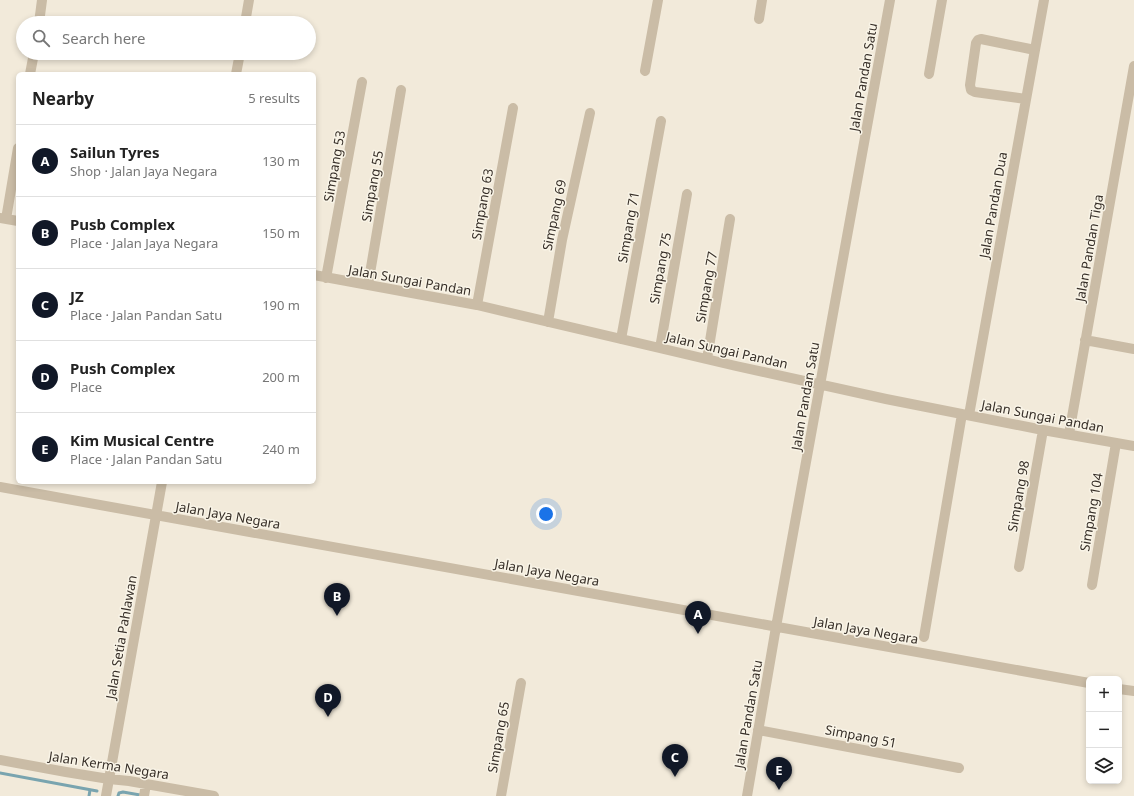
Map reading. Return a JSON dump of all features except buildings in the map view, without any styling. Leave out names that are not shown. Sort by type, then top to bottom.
[{"type":"street","points":[[39,16],[42,0]]},
{"type":"street","points":[[246,16],[249,0]]},
{"type":"street","points":[[645,71],[658,0]]},
{"type":"street","points":[[759,19],[762,0]]},
{"type":"street","name":"Jalan Pandan Satu","points":[[747,796],[776,627],[890,0]]},
{"type":"street","points":[[929,74],[942,0]]},
{"type":"street","name":"Jalan Pandan Dua","points":[[924,637],[1044,0]]},
{"type":"street","points":[[1026,99],[975,92],[971,90],[970,85],[976,43],[981,39],[1035,50]]},
{"type":"street","points":[[30,72],[33,60]]},
{"type":"street","points":[[236,72],[239,60]]},
{"type":"street","name":"Jalan Pandan Tiga","points":[[1069,434],[1134,66]]},
{"type":"street","name":"Simpang 53","points":[[326,278],[362,82]]},
{"type":"street","name":"Simpang 55","points":[[368,285],[401,90]]},
{"type":"street","name":"Simpang 63","points":[[477,305],[513,108]]},
{"type":"street","name":"Simpang 69","points":[[548,322],[562,240],[590,113]]},
{"type":"street","name":"Simpang 71","points":[[621,339],[661,120]]},
{"type":"street","points":[[16,157],[3,219],[16,221]]},
{"type":"street","name":"Simpang 75","points":[[660,348],[687,194]]},
{"type":"street","name":"Simpang 77","points":[[707,358],[730,219]]},
{"type":"street","name":"Jalan Sungai Pandan","points":[[316,276],[477,305],[886,399],[1043,430],[1134,446]]},
{"type":"street","points":[[1086,340],[1134,349]]},
{"type":"street","name":"Simpang 98","points":[[1019,567],[1043,430]]},
{"type":"street","name":"Simpang 104","points":[[1092,585],[1116,443]]},
{"type":"street","name":"Jalan Setia Pahlawan","points":[[106,796],[162,484]]},
{"type":"street","name":"Jalan Jaya Negara","points":[[0,487],[1086,682]]},
{"type":"street","name":"Simpang 65","points":[[500,796],[521,684]]},
{"type":"street","points":[[1122,689],[1134,691]]},
{"type":"street","name":"Simpang 51","points":[[758,730],[959,768]]},
{"type":"street","name":"Jalan Kerma Negara","points":[[0,760],[214,796]]},
{"type":"street","points":[[144,796],[146,784]]},
{"type":"waterway","points":[[0,773],[97,791]]},
{"type":"waterway","points":[[89,796],[90,790]]},
{"type":"waterway","points":[[118,796],[119,793],[123,792],[140,795]]},
{"type":"place","name":"Pusb Complex","points":[[337,616]]},
{"type":"place","name":"Sailun Tyres","points":[[698,634]]},
{"type":"place","name":"Push Complex","points":[[328,717]]},
{"type":"place","name":"JZ","points":[[675,777]]},
{"type":"place","name":"Kim Musical Centre","points":[[779,790]]}]
